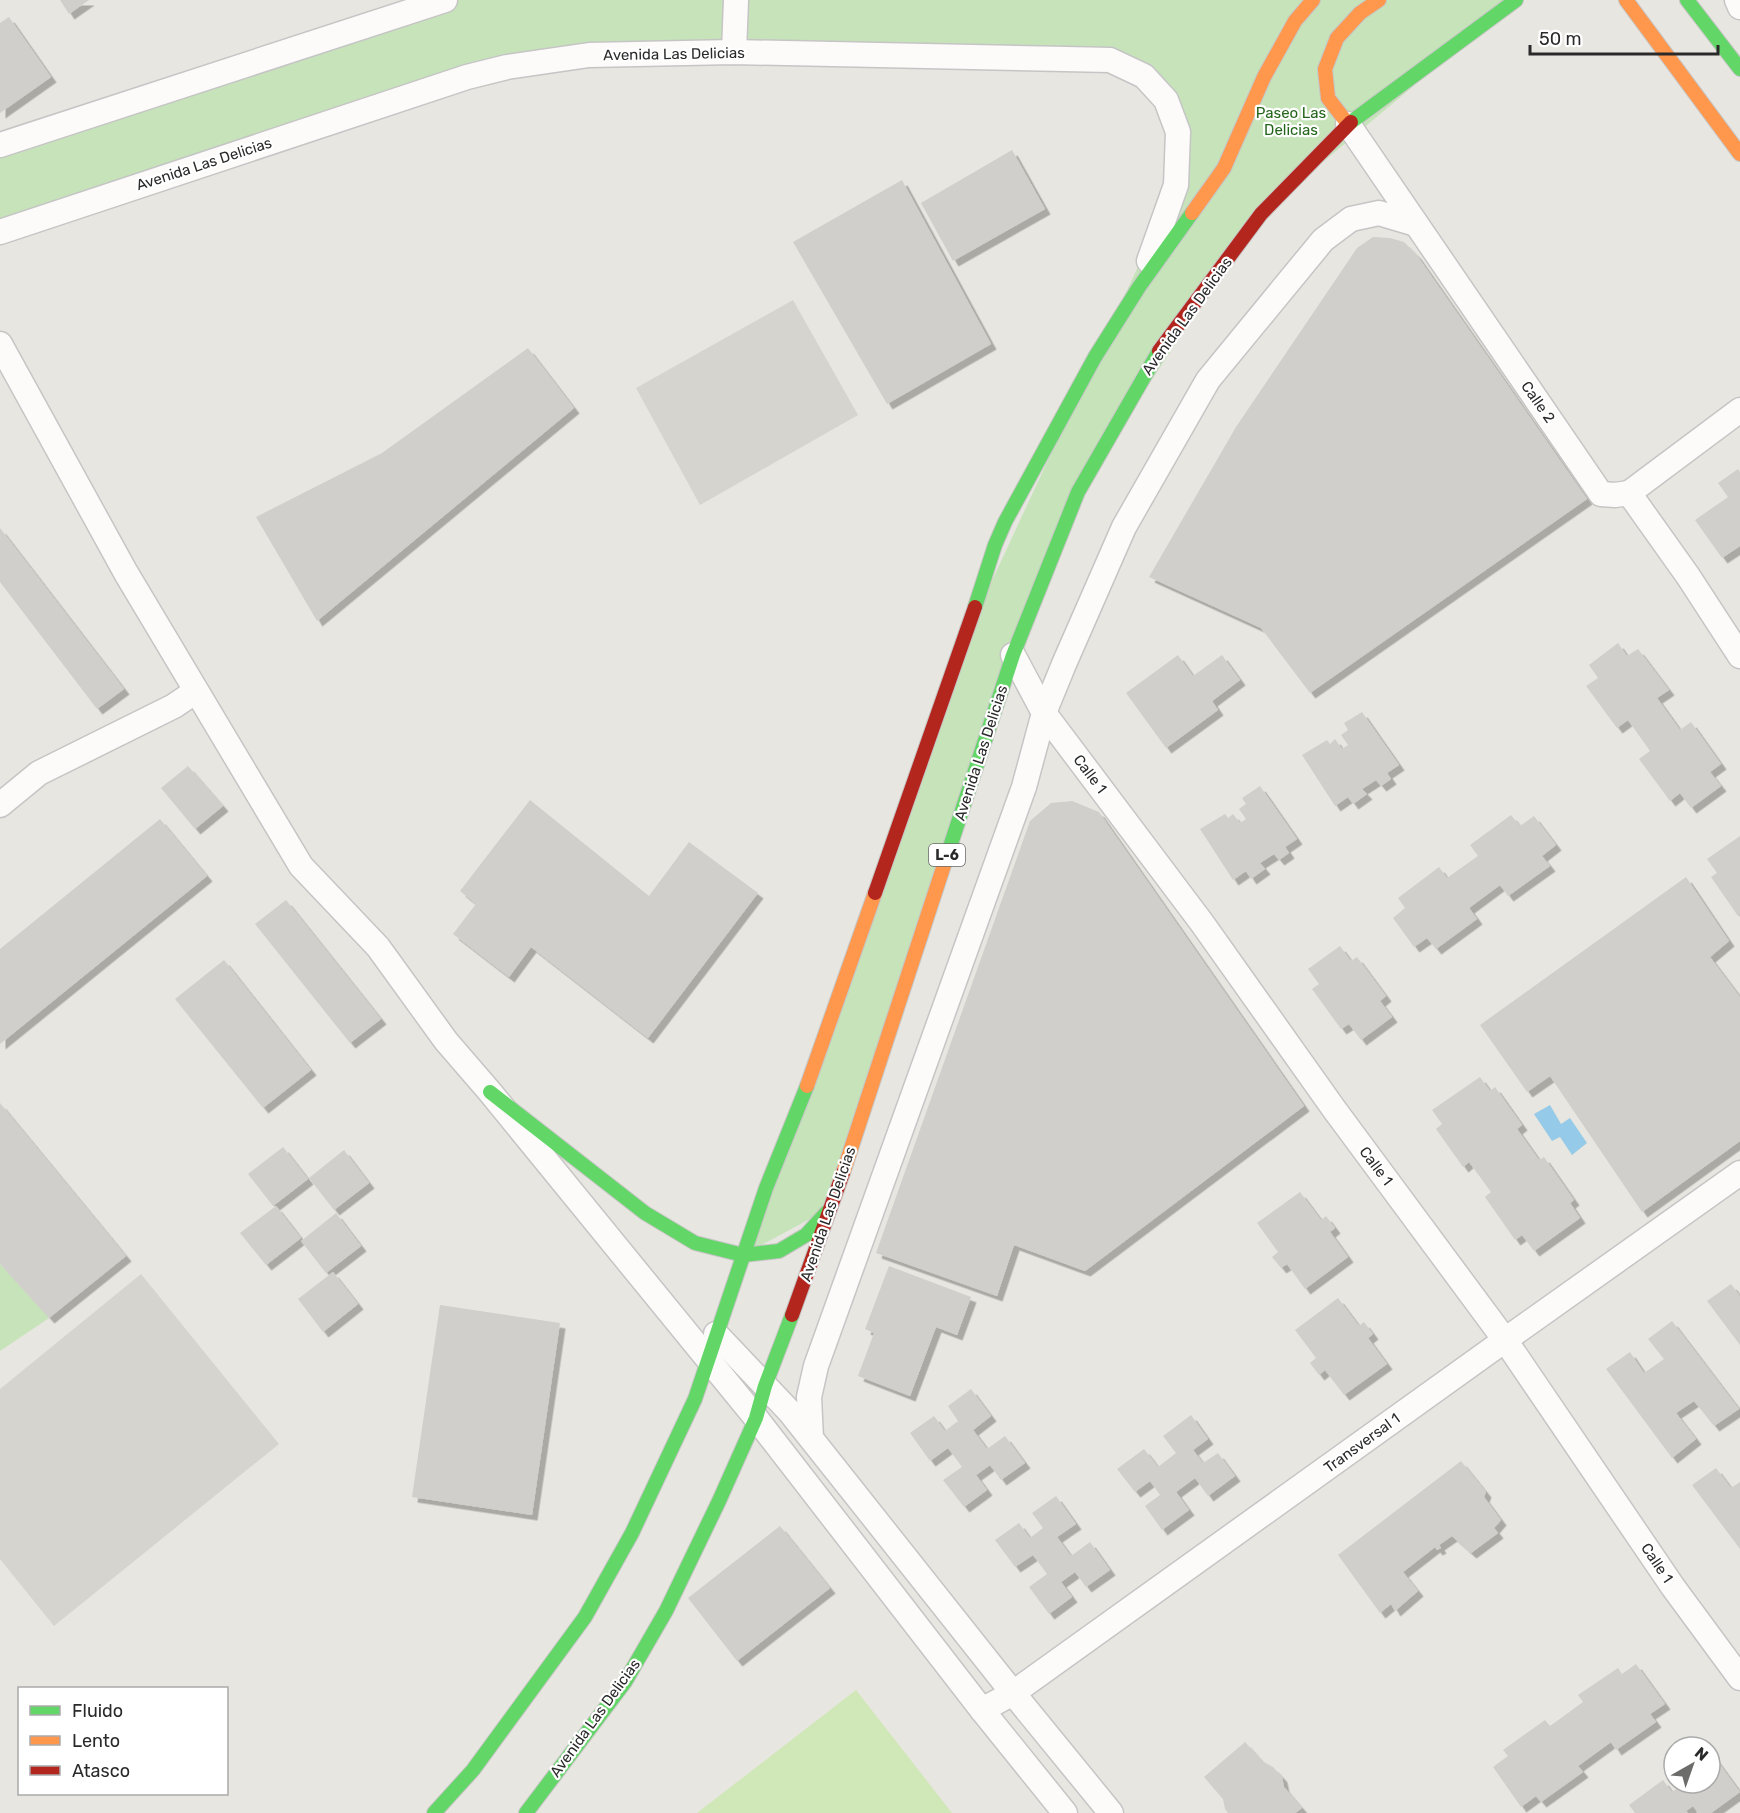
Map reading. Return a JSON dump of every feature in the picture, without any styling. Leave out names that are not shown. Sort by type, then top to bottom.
[{"type":"main road","name":"Avenida Las Delicias","points":[[434,1813],[473,1770],[585,1617],[632,1533],[695,1399],[766,1188],[801,1103],[963,643],[995,545],[1011,510],[1090,368],[1139,287],[1224,168],[1264,77],[1295,21],[1312,0]]},
{"type":"main road","points":[[1348,124],[1328,98],[1325,69],[1337,38],[1360,13],[1379,0]]},
{"type":"main road","name":"Avenida Las Delicias","points":[[526,1813],[625,1682],[666,1611],[756,1418],[765,1386],[832,1207],[1013,655],[1078,492],[1155,356],[1261,214],[1348,124],[1516,0]]},
{"type":"main road","points":[[1626,0],[1740,154]]},
{"type":"main road","points":[[1687,0],[1740,69]]},
{"type":"main road","name":"L-6","points":[[490,1092],[645,1213],[695,1243],[743,1255],[779,1251],[806,1235],[832,1207]]},
{"type":"street","points":[[0,145],[445,0]]},
{"type":"street","points":[[734,52],[736,0]]},
{"type":"street","points":[[1737,0],[1740,7]]},
{"type":"street","name":"Avenida Las Delicias","points":[[0,232],[467,76],[507,67],[589,55],[734,52],[1110,60],[1144,76],[1166,100],[1178,132],[1176,185],[1139,287]]},
{"type":"street","name":"Calle 2","points":[[1348,124],[1601,494],[1629,493]]},
{"type":"street","points":[[811,1438],[809,1397],[816,1366],[1024,787],[1044,713],[1124,527],[1208,380],[1323,240],[1351,219],[1379,213],[1416,224]]},
{"type":"street","points":[[0,344],[126,573],[301,866],[378,948],[446,1041],[756,1418],[982,1710],[1065,1813]]},
{"type":"street","points":[[1740,410],[1629,493],[1688,576],[1740,656]]},
{"type":"street","name":"Calle 1","points":[[1013,655],[1044,713],[1202,923],[1334,1109],[1505,1340],[1673,1587],[1740,1678]]},
{"type":"street","points":[[0,805],[39,773],[174,706],[196,691]]},
{"type":"street","name":"Transversal 1","points":[[982,1710],[1013,1693],[1740,1173]]},
{"type":"street","points":[[716,1334],[790,1412],[1111,1813]]},
{"type":"green space","name":"Paseo Las Delicias","points":[[445,0],[1516,0],[1261,214],[1078,492],[832,1207],[743,1255],[963,643],[1176,185],[1166,100],[1109,60],[526,64],[0,232],[0,145]]},
{"type":"green space","points":[[0,1264],[49,1318],[0,1351]]},
{"type":"green space","points":[[856,1690],[952,1813],[697,1813]]},
{"type":"shaded area","points":[[793,300],[858,415],[700,505],[636,388]]},
{"type":"shaded area","points":[[141,1274],[279,1444],[54,1626],[0,1559],[0,1389]]},
{"type":"water","points":[[1550,1105],[1561,1124],[1570,1118],[1587,1143],[1572,1155],[1560,1137],[1552,1141],[1534,1114]]},
{"type":"building","points":[[60,0],[89,0],[69,14]]},
{"type":"building","points":[[9,17],[51,77],[0,113],[0,23]]},
{"type":"building","points":[[1012,150],[1045,209],[953,261],[921,203]]},
{"type":"building","points":[[902,180],[991,344],[887,404],[793,242]]},
{"type":"building","points":[[1373,237],[1404,242],[1416,254],[1587,499],[1310,693],[1261,628],[1149,577],[1236,427],[1357,248]]},
{"type":"building","points":[[528,348],[574,408],[317,621],[256,517],[382,453]]},
{"type":"building","points":[[1738,469],[1740,472],[1740,546],[1722,558],[1695,520],[1728,497],[1718,483]]},
{"type":"building","points":[[0,528],[124,689],[97,709],[0,582]]},
{"type":"building","points":[[1618,643],[1627,656],[1638,649],[1669,690],[1657,698],[1680,730],[1691,722],[1721,764],[1710,772],[1721,786],[1691,808],[1680,793],[1670,801],[1639,759],[1650,751],[1628,720],[1617,728],[1586,686],[1598,678],[1589,665]]},
{"type":"building","points":[[1178,655],[1193,676],[1222,655],[1240,680],[1212,701],[1218,710],[1166,748],[1126,693]]},
{"type":"building","points":[[1362,712],[1399,765],[1387,773],[1391,779],[1381,786],[1376,780],[1362,789],[1367,794],[1353,804],[1348,797],[1335,806],[1302,755],[1327,740],[1330,744],[1335,739],[1342,749],[1348,745],[1341,735],[1348,730],[1344,723]]},
{"type":"building","points":[[188,766],[223,806],[195,829],[161,788]]},
{"type":"building","points":[[1260,786],[1297,839],[1285,847],[1289,853],[1279,860],[1274,854],[1260,863],[1265,869],[1251,879],[1246,871],[1233,880],[1200,829],[1225,814],[1228,818],[1233,814],[1240,823],[1246,819],[1239,809],[1246,804],[1242,798]]},
{"type":"building","points":[[530,800],[649,896],[689,842],[758,893],[648,1038],[531,947],[509,977],[453,934],[476,904],[460,891]]},
{"type":"building","points":[[1072,801],[1099,812],[1304,1106],[1085,1271],[1014,1245],[997,1296],[876,1253],[1030,821],[1051,803]]},
{"type":"building","points":[[1511,815],[1520,826],[1534,816],[1556,845],[1542,856],[1550,866],[1508,896],[1500,885],[1469,908],[1477,919],[1436,949],[1427,938],[1414,947],[1393,918],[1405,908],[1398,898],[1439,867],[1447,878],[1478,856],[1470,845]]},
{"type":"building","points":[[160,819],[207,876],[0,1044],[0,949]]},
{"type":"building","points":[[1740,836],[1740,914],[1738,916],[1711,877],[1717,873],[1707,859]]},
{"type":"building","points":[[1686,877],[1729,941],[1710,957],[1740,997],[1740,1141],[1642,1212],[1550,1076],[1527,1092],[1480,1025]]},
{"type":"building","points":[[286,900],[381,1019],[350,1043],[255,924]]},
{"type":"building","points":[[1340,946],[1351,961],[1357,957],[1386,996],[1380,1001],[1392,1017],[1361,1040],[1349,1024],[1341,1029],[1312,989],[1319,984],[1308,969]]},
{"type":"building","points":[[224,960],[311,1070],[263,1108],[175,999]]},
{"type":"building","points":[[1480,1077],[1490,1091],[1495,1087],[1522,1125],[1517,1129],[1539,1160],[1544,1157],[1574,1200],[1570,1203],[1580,1218],[1534,1251],[1522,1235],[1515,1240],[1485,1197],[1491,1192],[1469,1162],[1463,1167],[1436,1129],[1442,1124],[1432,1110]]},
{"type":"building","points":[[0,1103],[126,1256],[49,1318],[0,1264]]},
{"type":"building","points":[[283,1147],[308,1179],[273,1206],[248,1174]]},
{"type":"building","points":[[344,1150],[369,1183],[334,1210],[309,1178]]},
{"type":"building","points":[[1300,1192],[1321,1220],[1326,1216],[1335,1228],[1330,1232],[1348,1257],[1305,1289],[1287,1264],[1281,1268],[1272,1257],[1278,1252],[1257,1223]]},
{"type":"building","points":[[276,1206],[301,1238],[266,1265],[240,1233]]},
{"type":"building","points":[[336,1213],[361,1246],[326,1273],[301,1241]]},
{"type":"building","points":[[889,1266],[971,1297],[957,1335],[936,1327],[910,1396],[858,1376],[874,1333],[865,1329]]},
{"type":"building","points":[[333,1272],[358,1304],[323,1332],[298,1299]]},
{"type":"building","points":[[1731,1284],[1740,1296],[1740,1345],[1707,1301]]},
{"type":"building","points":[[1338,1298],[1359,1326],[1364,1322],[1373,1334],[1368,1338],[1387,1364],[1344,1395],[1325,1370],[1319,1375],[1310,1363],[1316,1358],[1295,1330]]},
{"type":"building","points":[[440,1305],[560,1323],[532,1515],[412,1497]]},
{"type":"building","points":[[1672,1321],[1739,1409],[1714,1426],[1694,1401],[1676,1413],[1696,1439],[1672,1458],[1606,1369],[1630,1352],[1644,1373],[1664,1359],[1648,1339]]},
{"type":"building","points":[[971,1389],[991,1416],[973,1430],[987,1449],[1005,1436],[1025,1463],[1001,1480],[990,1465],[976,1475],[987,1490],[964,1507],[943,1480],[962,1467],[948,1448],[930,1461],[910,1433],[934,1416],[945,1431],[958,1421],[948,1406]]},
{"type":"building","points":[[1191,1415],[1208,1439],[1193,1450],[1203,1463],[1218,1453],[1235,1476],[1208,1496],[1195,1478],[1176,1492],[1189,1510],[1162,1530],[1145,1506],[1160,1495],[1150,1481],[1135,1492],[1117,1469],[1144,1449],[1158,1467],[1176,1453],[1163,1436]]},
{"type":"building","points":[[1461,1461],[1486,1492],[1484,1497],[1501,1520],[1494,1528],[1498,1533],[1471,1553],[1452,1536],[1439,1545],[1441,1548],[1437,1550],[1435,1547],[1403,1572],[1418,1591],[1395,1611],[1391,1604],[1380,1613],[1338,1555]]},
{"type":"building","points":[[1716,1468],[1731,1488],[1740,1482],[1740,1549],[1692,1485]]},
{"type":"building","points":[[1056,1496],[1076,1524],[1057,1537],[1071,1556],[1090,1542],[1110,1570],[1086,1587],[1075,1572],[1061,1582],[1072,1597],[1049,1614],[1029,1587],[1047,1574],[1033,1555],[1015,1567],[995,1540],[1019,1523],[1030,1538],[1043,1528],[1032,1513]]},
{"type":"building","points":[[780,1526],[830,1588],[737,1661],[688,1598]]},
{"type":"building","points":[[1636,1664],[1665,1704],[1650,1714],[1656,1722],[1616,1750],[1611,1742],[1578,1766],[1583,1772],[1541,1802],[1536,1796],[1521,1807],[1493,1767],[1508,1756],[1503,1750],[1545,1720],[1550,1726],[1583,1702],[1578,1695],[1618,1668],[1622,1674]]},
{"type":"building","points":[[1245,1742],[1262,1761],[1273,1767],[1282,1777],[1284,1787],[1302,1808],[1295,1813],[1228,1813],[1223,1799],[1204,1777]]},
{"type":"building","points":[[1722,1767],[1740,1792],[1711,1813],[1698,1813],[1693,1806],[1686,1811],[1688,1813],[1635,1813],[1629,1805],[1662,1781],[1662,1795],[1722,1795]]},
{"type":"traffic: fast","points":[[1351,122],[1516,0]]},
{"type":"traffic: fast","points":[[1687,0],[1740,69]]},
{"type":"traffic: fast","points":[[975,607],[1005,522],[1095,357],[1139,287],[1192,213]]},
{"type":"traffic: fast","points":[[947,856],[1013,655],[1078,492],[1159,351]]},
{"type":"traffic: fast","points":[[434,1813],[473,1770],[585,1617],[632,1533],[695,1399],[766,1188],[807,1086]]},
{"type":"traffic: fast","points":[[490,1092],[645,1213],[695,1243],[743,1255],[779,1251],[806,1235],[827,1212]]},
{"type":"traffic: fast","points":[[526,1813],[625,1682],[666,1611],[756,1418],[765,1386],[792,1315]]},
{"type":"traffic: slow","points":[[1192,213],[1224,168],[1264,77],[1295,21],[1313,0]]},
{"type":"traffic: slow","points":[[1348,124],[1328,98],[1325,69],[1337,38],[1360,13],[1379,0]]},
{"type":"traffic: slow","points":[[1626,0],[1740,154]]},
{"type":"traffic: slow","points":[[843,1173],[947,856]]},
{"type":"traffic: slow","points":[[807,1086],[875,893]]},
{"type":"traffic: jam","points":[[1159,351],[1261,214],[1351,122]]},
{"type":"traffic: jam","points":[[875,893],[975,607]]},
{"type":"traffic: jam","points":[[792,1315],[843,1173]]}]
